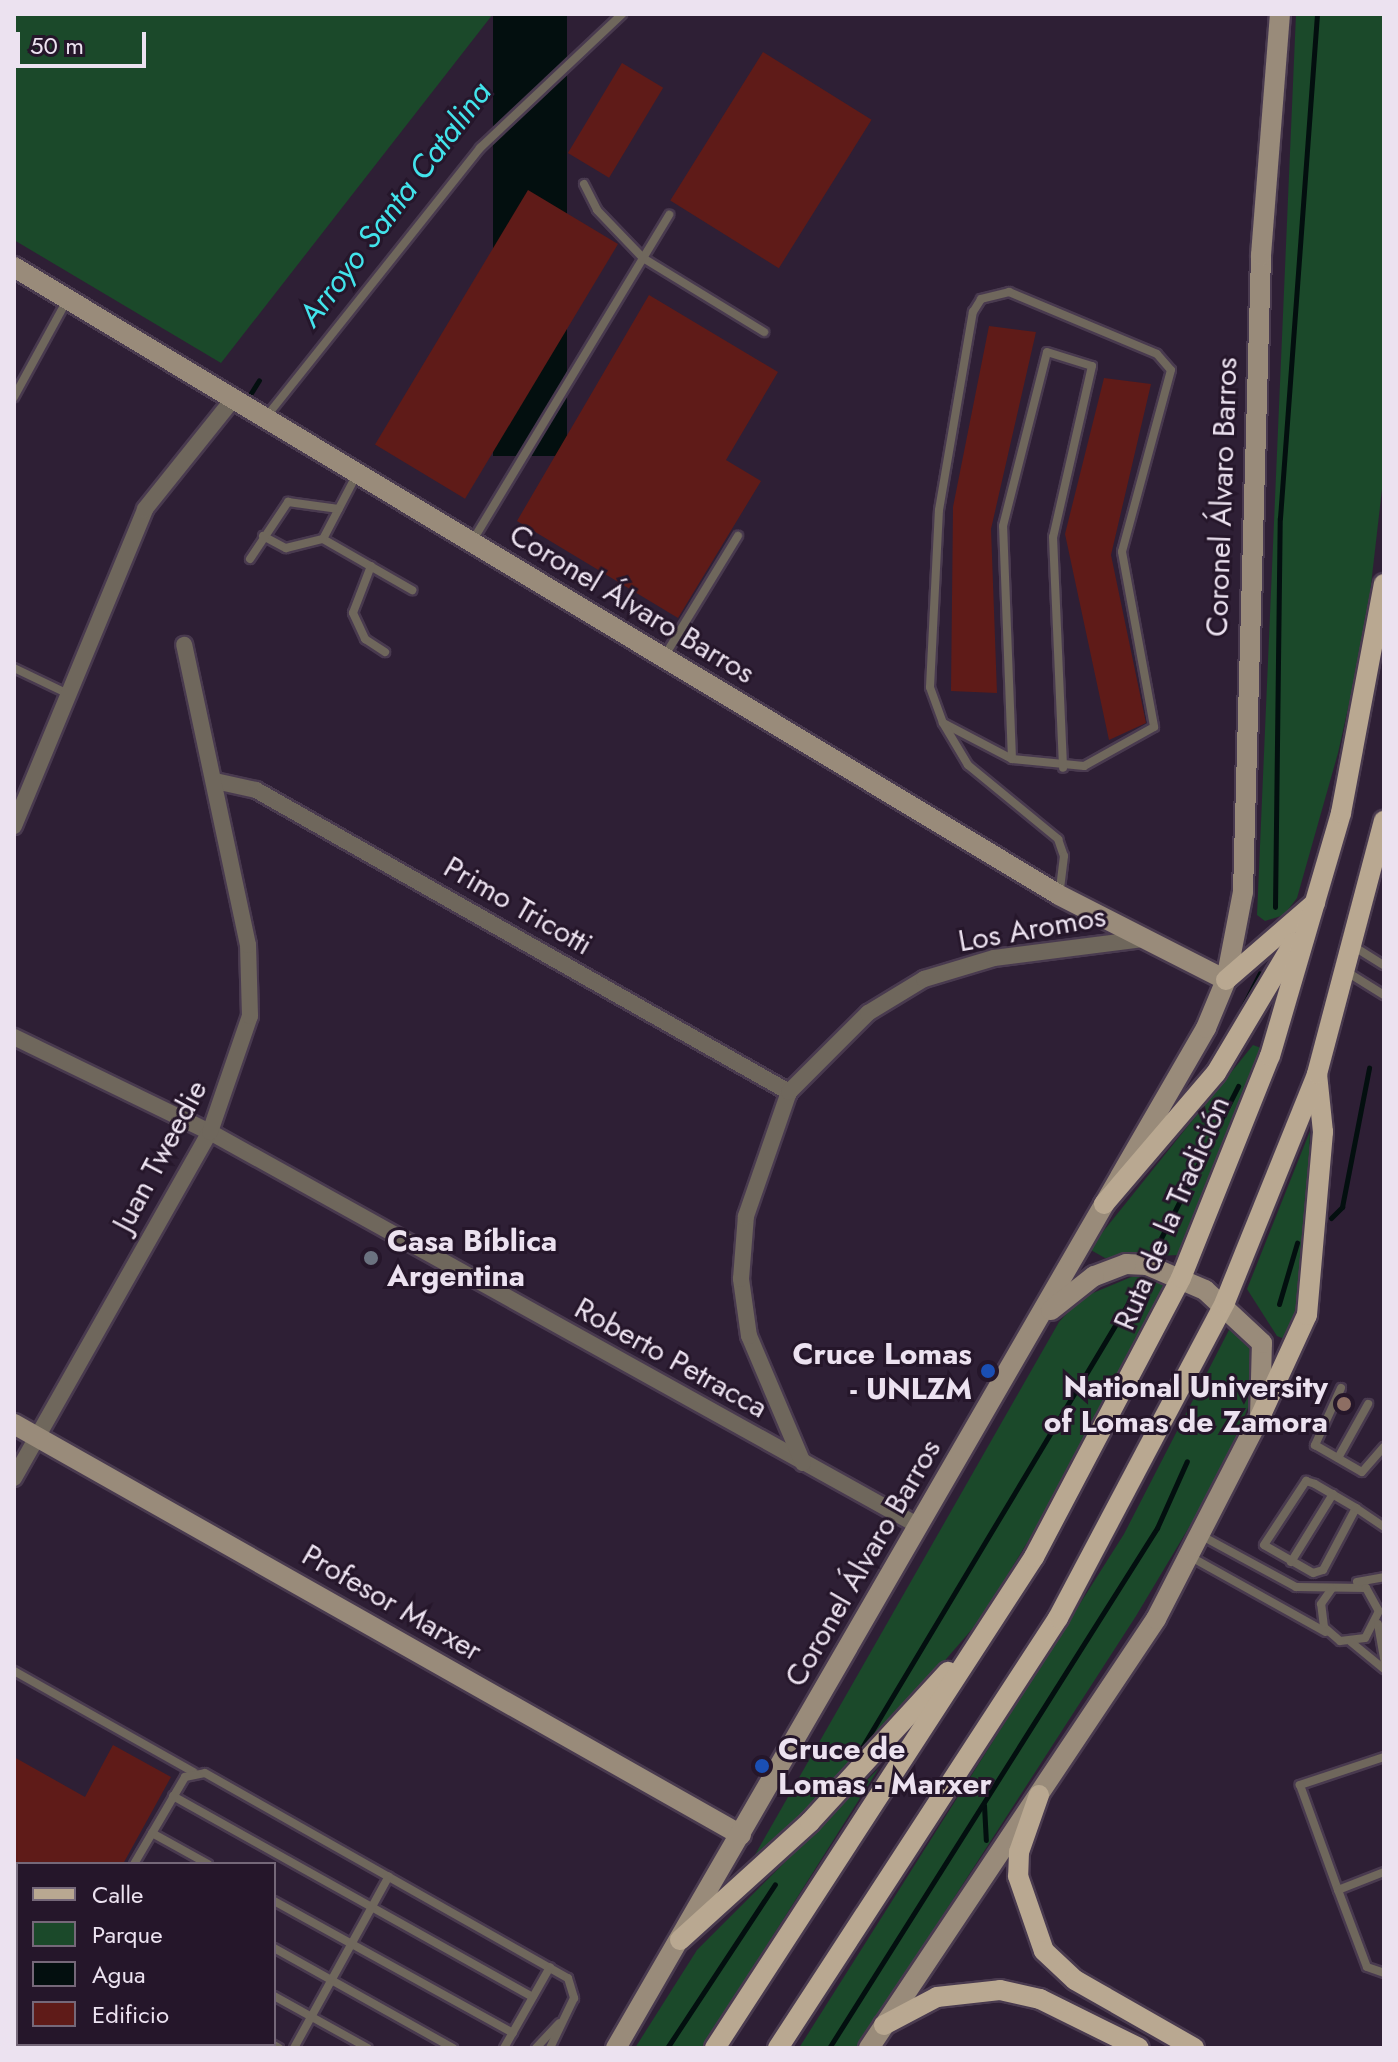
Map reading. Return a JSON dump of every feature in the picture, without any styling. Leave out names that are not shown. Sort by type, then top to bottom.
[{"type":"main road","name":"Coronel Álvaro Barros","points":[[616,2048],[1030,1334],[1226,980],[1243,892],[1261,255],[1280,14]]},
{"type":"main road","name":"Coronel Álvaro Barros","points":[[14,267],[1059,895],[1226,980]]},
{"type":"main road","name":"Ruta de la Tradición","points":[[715,2048],[989,1628],[1078,1484],[1181,1278],[1270,1056],[1315,903],[1345,799],[1384,584]]},
{"type":"main road","points":[[778,2048],[1058,1618],[1225,1302],[1317,1074],[1347,972],[1384,821]]},
{"type":"main road","points":[[1226,980],[1315,903]]},
{"type":"main road","points":[[1104,1204],[1216,1073],[1315,903]]},
{"type":"main road","points":[[869,2048],[1039,1795],[1190,1557],[1307,1315],[1323,1132],[1317,1074]]},
{"type":"main road","points":[[1030,1334],[1094,1276],[1126,1264],[1181,1278],[1225,1302],[1262,1343],[1260,1417]]},
{"type":"main road","name":"Profesor Marxer","points":[[14,1424],[741,1835]]},
{"type":"main road","points":[[680,1940],[810,1822],[989,1628]]},
{"type":"main road","points":[[1039,1795],[1019,1852],[1018,1876],[1044,1951],[1096,1993],[1194,2048]]},
{"type":"main road","points":[[884,2025],[937,1997],[1000,1990],[1040,1999],[1139,2048]]},
{"type":"street","points":[[14,826],[64,692],[145,509],[234,398]]},
{"type":"street","name":"Juan Tweedie","points":[[14,1478],[210,1132],[234,1075],[254,981],[215,781],[184,645]]},
{"type":"street","name":"Primo Tricotti","points":[[215,781],[256,790],[789,1092]]},
{"type":"street","name":"Los Aromos","points":[[803,1463],[749,1336],[741,1279],[746,1216],[789,1092],[868,1013],[924,979],[994,958],[1143,939]]},
{"type":"street","name":"Roberto Petracca","points":[[14,1037],[210,1132],[919,1526]]},
{"type":"lane","points":[[265,418],[480,148],[622,14]]},
{"type":"lane","points":[[584,184],[597,210],[643,258],[764,332]]},
{"type":"lane","points":[[472,542],[669,215]]},
{"type":"lane","points":[[943,723],[1012,759],[1063,768],[1084,766],[1154,727],[1122,552],[1171,370],[1157,354],[1009,292],[981,299],[973,312],[939,510],[930,687],[943,723],[968,765],[1058,839],[1064,856],[1059,895]]},
{"type":"lane","points":[[14,397],[68,299]]},
{"type":"lane","points":[[1012,759],[1003,526],[1047,352],[1092,366],[1053,537],[1063,768]]},
{"type":"lane","points":[[323,539],[357,473]]},
{"type":"lane","points":[[250,559],[288,502],[339,509]]},
{"type":"lane","points":[[263,536],[286,548],[323,539],[412,590]]},
{"type":"lane","points":[[664,657],[738,536]]},
{"type":"lane","points":[[371,566],[353,613],[365,639],[385,652]]},
{"type":"lane","points":[[14,668],[64,692]]},
{"type":"lane","points":[[1353,946],[1384,965]]},
{"type":"lane","points":[[1347,972],[1384,995]]},
{"type":"lane","points":[[1341,1388],[1313,1437],[1338,1458],[1370,1470],[1384,1447]]},
{"type":"lane","points":[[1338,1458],[1368,1404]]},
{"type":"lane","points":[[1356,1508],[1323,1570],[1291,1562],[1264,1545],[1300,1483],[1333,1494],[1356,1508],[1384,1527]]},
{"type":"lane","points":[[1291,1562],[1333,1494]]},
{"type":"lane","points":[[1202,1536],[1296,1587],[1332,1588],[1384,1577]]},
{"type":"lane","points":[[1190,1557],[1330,1635],[1351,1642],[1384,1669]]},
{"type":"lane","points":[[1351,1582],[1374,1595],[1384,1659]]},
{"type":"lane","points":[[1330,1635],[1320,1615],[1332,1588]]},
{"type":"lane","points":[[1351,1642],[1384,1614]]},
{"type":"lane","points":[[14,1671],[550,1967],[575,1987],[550,2048]]},
{"type":"lane","points":[[1384,1757],[1300,1785],[1367,1967],[1384,1973]]},
{"type":"lane","points":[[135,1862],[173,1796],[193,1772]]},
{"type":"lane","points":[[173,1796],[533,1997]]},
{"type":"lane","points":[[152,1833],[204,1862]]},
{"type":"lane","points":[[1338,1890],[1384,1872]]},
{"type":"lane","points":[[294,2048],[389,1876]]},
{"type":"lane","points":[[276,1902],[513,2033]]},
{"type":"lane","points":[[276,1949],[453,2048]]},
{"type":"lane","points":[[504,2048],[550,1967]]},
{"type":"lane","points":[[276,1997],[368,2048]]},
{"type":"lane","points":[[536,2048],[559,2023]]},
{"type":"green space","points":[[14,14],[493,14],[221,363],[14,240]]},
{"type":"green space","points":[[1296,14],[1384,14],[1384,472],[1366,628],[1338,753],[1297,898],[1284,915],[1265,921],[1257,915]]},
{"type":"green space","points":[[1253,1045],[1261,1048],[1179,1255],[1105,1258],[1089,1249]]},
{"type":"green space","points":[[1310,1131],[1302,1311],[1292,1342],[1277,1336],[1247,1289]]},
{"type":"green space","points":[[1136,1275],[1168,1281],[1097,1428],[980,1620],[828,1795],[752,1860],[1059,1322],[1081,1298]]},
{"type":"green space","points":[[1229,1330],[1254,1341],[1251,1400],[1222,1472],[1136,1616],[857,2048],[799,2048],[1124,1534]]},
{"type":"green space","points":[[879,1768],[702,2048],[635,2048],[697,1950]]},
{"type":"water","points":[[493,14],[567,14],[567,456],[493,456]]},
{"type":"building","points":[[763,52],[872,120],[779,268],[670,200]]},
{"type":"building","points":[[622,63],[663,88],[609,178],[568,153]]},
{"type":"building","points":[[528,190],[618,244],[465,499],[375,445]]},
{"type":"building","points":[[649,295],[778,372],[726,460],[761,481],[678,618],[517,521]]},
{"type":"building","points":[[989,326],[1036,332],[991,529],[997,693],[951,691],[953,507]]},
{"type":"building","points":[[1104,378],[1151,384],[1111,555],[1146,723],[1109,740],[1065,534]]},
{"type":"building","points":[[113,1745],[171,1777],[124,1862],[14,1864],[14,1757],[85,1797]]},
{"type":"waterway","points":[[1275,907],[1280,518],[1317,14]]},
{"type":"waterway","name":"Arroyo Santa Catalina","points":[[251,393],[259,380]]},
{"type":"waterway","points":[[1233,1026],[1260,973]]},
{"type":"waterway","points":[[1331,1218],[1342,1207],[1369,1068]]},
{"type":"waterway","points":[[1159,1242],[1238,1086]]},
{"type":"waterway","points":[[1279,1304],[1297,1243]]},
{"type":"waterway","points":[[861,1749],[1135,1292]]},
{"type":"waterway","points":[[829,2048],[1157,1528],[1187,1461]]},
{"type":"waterway","points":[[984,1805],[986,1840]]},
{"type":"waterway","points":[[667,2048],[775,1884]]},
{"type":"place","name":"Casa Bíblica Argentina","points":[[371,1258]]},
{"type":"place","name":"Cruce Lomas - UNLZM","points":[[988,1371]]},
{"type":"place","name":"National University of Lomas de Zamora","points":[[1344,1404]]},
{"type":"place","name":"Cruce de Lomas - Marxer","points":[[762,1766]]}]
